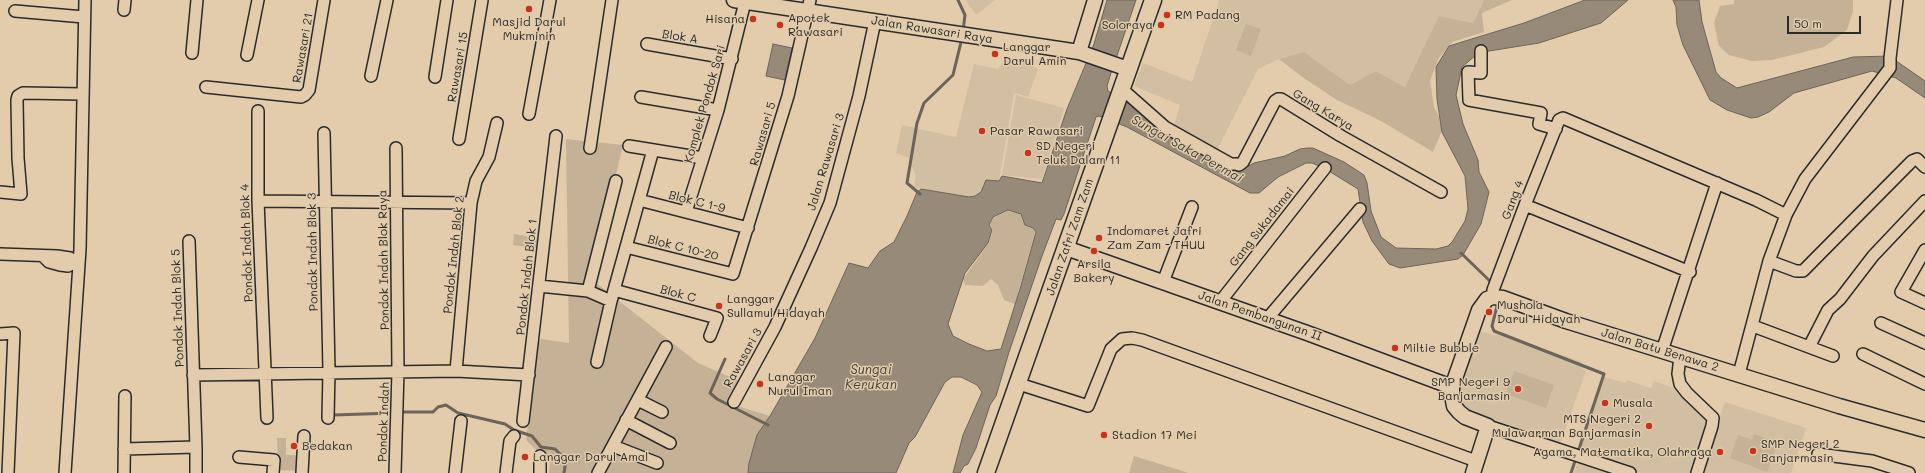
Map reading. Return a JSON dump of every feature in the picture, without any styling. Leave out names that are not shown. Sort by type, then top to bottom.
[{"type":"main road","name":"Jalan Zafri Zam Zam","points":[[986,473],[1019,384],[1121,91],[1124,67],[1153,0]]},
{"type":"street","points":[[65,473],[77,262],[84,0]]},
{"type":"street","points":[[192,53],[197,0]]},
{"type":"street","points":[[247,55],[258,0]]},
{"type":"street","name":"Rawasari 21","points":[[206,87],[301,97],[305,95],[309,88],[324,0]]},
{"type":"street","points":[[371,76],[387,0]]},
{"type":"street","points":[[435,77],[447,0]]},
{"type":"street","name":"Rawasari 15","points":[[459,139],[482,0]]},
{"type":"street","points":[[530,114],[550,0]]},
{"type":"street","points":[[590,148],[612,0]]},
{"type":"street","points":[[1081,53],[1095,0]]},
{"type":"street","points":[[1739,374],[1753,326],[1769,261],[1786,215],[1805,179],[1890,63],[1897,0]]},
{"type":"street","name":"Jalan Rawasari Raya","points":[[744,1],[809,5],[875,21],[1081,53],[1124,67]]},
{"type":"street","name":"Komplek Pondok Sari","points":[[686,212],[718,110],[732,59],[744,1]]},
{"type":"street","name":"Rawasari 5","points":[[734,274],[788,96],[809,5]]},
{"type":"street","points":[[15,11],[84,17]]},
{"type":"street","name":"Jalan Rawasari 3","points":[[775,327],[811,248],[838,177],[859,96],[875,21]]},
{"type":"street","name":"Blok A","points":[[647,44],[732,59]]},
{"type":"street","points":[[1481,51],[1481,73],[1468,72],[1469,100],[1541,113],[1539,124],[1556,129]]},
{"type":"street","name":"Gang Karya","points":[[1121,91],[1165,126],[1231,164],[1239,165],[1243,162],[1275,101],[1281,99],[1341,136],[1441,192]]},
{"type":"street","points":[[0,192],[21,194],[18,158],[18,96],[23,93],[82,94]]},
{"type":"street","points":[[641,97],[718,110]]},
{"type":"street","name":"Pondok Indah Blok 4","points":[[258,111],[258,201],[267,418]]},
{"type":"street","name":"Gang 4","points":[[1496,295],[1497,279],[1525,205],[1561,118],[1566,118],[1717,183]]},
{"type":"street","name":"Pondok Indah Blok 2","points":[[456,371],[471,203],[476,180],[489,157],[497,123]]},
{"type":"street","name":"Pondok Indah Blok 3","points":[[324,132],[329,371],[328,418]]},
{"type":"street","name":"Pondok Indah Blok 1","points":[[524,421],[556,136]]},
{"type":"street","points":[[629,146],[703,158]]},
{"type":"street","name":"Pondok Indah Blok Raya","points":[[396,148],[395,201],[398,371]]},
{"type":"street","points":[[598,362],[611,301],[653,150]]},
{"type":"street","points":[[1769,261],[1796,271],[1803,271],[1912,161],[1917,159],[1925,167]]},
{"type":"street","name":"Gang Sukadamai","points":[[1220,302],[1325,168]]},
{"type":"street","points":[[588,291],[616,181]]},
{"type":"street","points":[[1662,351],[1690,272],[1717,183],[1786,215]]},
{"type":"street","name":"Blok C 1-9","points":[[639,200],[748,228]]},
{"type":"street","points":[[258,201],[395,201],[471,203]]},
{"type":"street","points":[[1809,347],[1828,310],[1840,299],[1873,256],[1925,201]]},
{"type":"street","points":[[1525,205],[1690,272]]},
{"type":"street","points":[[1163,282],[1192,207]]},
{"type":"street","points":[[1267,319],[1360,209]]},
{"type":"street","name":"Pondok Indah Blok 5","points":[[189,241],[196,473]]},
{"type":"street","name":"Blok C 10-20","points":[[626,247],[734,274]]},
{"type":"street","name":"Jalan Pembangunan II","points":[[1066,248],[1220,302],[1452,387]]},
{"type":"street","points":[[1925,250],[1901,292],[1925,303]]},
{"type":"street","points":[[0,254],[65,257],[77,262]]},
{"type":"street","points":[[539,286],[588,291],[611,301]]},
{"type":"street","name":"Blok C","points":[[614,290],[717,318],[710,336]]},
{"type":"street","points":[[1496,295],[1487,299],[1479,310],[1452,387],[1454,406],[1458,412],[1465,417],[1488,426],[1630,473]]},
{"type":"street","name":"Jalan Batu Benawa 2","points":[[1496,295],[1566,321],[1839,406],[1925,427]]},
{"type":"street","points":[[1881,323],[1925,343]]},
{"type":"street","points":[[1753,326],[1833,356]]},
{"type":"street","name":"Rawasari 3","points":[[734,402],[775,327]]},
{"type":"street","points":[[0,334],[14,333],[8,473]]},
{"type":"street","points":[[1019,384],[1088,406],[1111,348],[1122,339],[1132,338],[1142,340],[1474,467],[1488,426]]},
{"type":"street","points":[[598,473],[666,347]]},
{"type":"street","points":[[1863,354],[1925,384]]},
{"type":"street","points":[[1680,356],[1678,374],[1680,384],[1687,393],[1713,418],[1712,426],[1697,473]]},
{"type":"street","points":[[193,375],[329,371],[456,371],[529,375]]},
{"type":"street","name":"Pondok Indah","points":[[395,473],[398,412],[398,371]]},
{"type":"street","points":[[124,473],[125,396]]},
{"type":"street","points":[[638,400],[662,412]]},
{"type":"street","points":[[626,420],[670,443]]},
{"type":"street","points":[[455,473],[461,421]]},
{"type":"street","points":[[302,473],[304,436]]},
{"type":"street","points":[[506,473],[510,441],[514,436]]},
{"type":"street","points":[[613,446],[657,463]]},
{"type":"street","points":[[124,449],[196,447]]},
{"type":"street","points":[[1818,454],[1872,461],[1909,473]]},
{"type":"street","points":[[540,456],[540,473]]},
{"type":"street","points":[[238,457],[274,460],[273,473]]},
{"type":"shaded area","points":[[966,0],[995,0],[976,15]]},
{"type":"shaded area","points":[[1219,0],[1484,0],[1473,23],[1439,16],[1406,87],[1376,71],[1350,85],[1304,52],[1279,59],[1258,69],[1214,156],[1172,133],[1180,105],[1134,86],[1143,63],[1192,82]]},
{"type":"shaded area","points":[[1484,0],[1512,0],[1482,13],[1484,32],[1452,42],[1438,59],[1430,81],[1434,107],[1444,126],[1433,152],[1381,121],[1337,100],[1279,59],[1304,52],[1350,85],[1376,71],[1405,87],[1439,16],[1473,23]]},
{"type":"shaded area","points":[[1734,0],[1853,0],[1853,11],[1847,30],[1824,47],[1772,60],[1752,61],[1729,55],[1719,46],[1714,23],[1720,6],[1734,4]]},
{"type":"shaded area","points":[[1246,24],[1261,29],[1251,56],[1236,50]]},
{"type":"shaded area","name":"Pasar Rawasari","points":[[1005,59],[1022,59],[1038,69],[1028,97],[1014,93],[999,181],[986,180],[979,195],[969,198],[914,187],[916,175],[910,164],[910,158],[896,153],[902,125],[956,137],[974,64],[998,69]]},
{"type":"shaded area","name":"SD Negeri Teluk Dalam 11","points":[[1016,95],[1064,108],[1042,179],[1002,175]]},
{"type":"shaded area","points":[[566,139],[623,145],[591,279],[698,363],[742,382],[731,404],[770,416],[757,435],[749,463],[748,473],[549,473],[550,463],[526,440],[538,343],[541,339],[569,343]]},
{"type":"shaded area","points":[[1008,211],[1020,214],[1025,225],[1033,229],[1035,232],[1015,304],[1004,300],[998,285],[991,279],[983,286],[965,285],[963,279],[989,243],[993,230],[990,225],[993,218]]},
{"type":"shaded area","points":[[514,234],[537,238],[536,248],[513,245]]},
{"type":"shaded area","name":"SMP Negeri 9 Banjarmasin","points":[[1479,331],[1494,335],[1499,334],[1582,362],[1580,368],[1586,371],[1560,444],[1466,413],[1455,391]]},
{"type":"shaded area","points":[[1514,371],[1554,385],[1546,408],[1506,394]]},
{"type":"shaded area","name":"MTS Negeri 2 Mulawarman Banjarmasin","points":[[1604,377],[1625,383],[1627,380],[1651,388],[1654,381],[1680,390],[1710,419],[1695,473],[1641,473],[1579,453]]},
{"type":"shaded area","name":"SMP Negeri 2 Banjarmasin","points":[[1725,402],[1806,428],[1791,473],[1700,473]]},
{"type":"shaded area","points":[[1754,434],[1778,443],[1767,472],[1730,458],[1738,435],[1752,440]]},
{"type":"shaded area","points":[[277,438],[286,438],[286,455],[302,455],[301,471],[278,470]]},
{"type":"shaded area","points":[[1134,456],[1189,473],[1129,473]]},
{"type":"shaded area","points":[[1579,459],[1619,473],[1574,473]]},
{"type":"water","name":"Sungai Kerukan","points":[[1107,0],[1136,0],[1107,86],[1108,91],[1241,170],[1254,163],[1285,156],[1300,149],[1307,148],[1313,148],[1344,162],[1364,175],[1367,183],[1371,211],[1381,237],[1396,248],[1436,249],[1448,246],[1452,242],[1465,221],[1468,209],[1465,176],[1442,132],[1437,99],[1436,67],[1449,46],[1524,23],[1585,0],[1628,0],[1601,23],[1539,43],[1489,51],[1476,55],[1462,67],[1456,95],[1463,124],[1478,160],[1479,172],[1489,192],[1481,224],[1463,255],[1458,259],[1400,268],[1389,264],[1372,241],[1363,222],[1358,189],[1324,168],[1312,163],[1306,163],[1278,177],[1259,193],[1250,193],[1127,127],[1099,116],[1096,117],[1064,214],[1061,220],[1056,219],[1042,256],[1009,352],[996,396],[990,405],[976,448],[968,464],[964,466],[960,473],[953,473],[963,435],[982,392],[977,385],[961,377],[952,377],[945,382],[915,437],[909,443],[896,473],[748,473],[749,463],[757,435],[770,416],[815,338],[849,263],[868,268],[880,251],[894,242],[917,192],[921,189],[969,197],[975,196],[981,192],[986,180],[999,181],[1002,176],[1042,183],[1067,109],[1094,44]],"holes":[[[1008,210],[1021,214],[1025,225],[1033,228],[1036,232],[1001,349],[987,351],[953,336],[948,324],[965,273],[988,243],[992,230],[989,225],[993,217]]]},
{"type":"water","points":[[1673,0],[1699,0],[1702,22],[1716,72],[1721,78],[1737,88],[1853,57],[1889,56],[1925,81],[1925,98],[1896,78],[1872,71],[1794,93],[1769,112],[1758,117],[1751,118],[1727,110],[1710,100],[1683,45],[1677,25],[1676,7]]},
{"type":"water","points":[[773,44],[792,48],[785,80],[766,76]]},
{"type":"waterway","points":[[958,0],[965,15],[963,31]]},
{"type":"waterway","points":[[920,194],[907,183],[917,123],[924,103],[953,75],[962,38]]},
{"type":"waterway","points":[[1461,253],[1493,284]]},
{"type":"waterway","points":[[1498,302],[1492,326],[1494,331],[1604,374],[1578,452]]},
{"type":"waterway","points":[[725,359],[710,393],[717,399],[768,425]]},
{"type":"waterway","points":[[399,412],[433,412],[438,407],[446,405],[458,413],[505,424],[514,430],[532,436],[541,447],[555,449],[566,460],[564,473]]},
{"type":"waterway","points":[[334,415],[394,413]]},
{"type":"waterway","points":[[1571,473],[1576,458]]},
{"type":"place","name":"Masjid Darul Mukminin","points":[[529,9]]},
{"type":"place","name":"RM Padang","points":[[1167,15]]},
{"type":"place","name":"Hisana","points":[[753,19]]},
{"type":"place","name":"Apotek Rawasari","points":[[780,25]]},
{"type":"place","name":"Soloraya","points":[[1161,25]]},
{"type":"place","name":"Langgar Darul Amin","points":[[995,54]]},
{"type":"place","name":"Pasar Rawasari","points":[[982,131]]},
{"type":"place","name":"SD Negeri Teluk Dalam 11","points":[[1028,153]]},
{"type":"place","name":"Indomaret Jafri Zam Zam - THUU","points":[[1099,238]]},
{"type":"place","name":"Arsila Bakery","points":[[1094,251]]},
{"type":"place","name":"Langgar Sullamul Hidayah","points":[[719,306]]},
{"type":"place","name":"Mushola Darul Hidayah","points":[[1489,312]]},
{"type":"place","name":"Miltie Bubble","points":[[1395,348]]},
{"type":"place","name":"Langgar Nurul Iman","points":[[760,384]]},
{"type":"place","name":"SMP Negeri 9 Banjarmasin","points":[[1518,389]]},
{"type":"place","name":"Musala","points":[[1605,403]]},
{"type":"place","name":"MTS Negeri 2 Mulawarman Banjarmasin","points":[[1649,426]]},
{"type":"place","name":"Stadion 17 Mei","points":[[1104,435]]},
{"type":"place","name":"Bedakan","points":[[294,446]]},
{"type":"place","name":"SMP Negeri 2 Banjarmasin","points":[[1753,451]]},
{"type":"place","name":"Agama, Matematika, Olahraga","points":[[1720,452]]},
{"type":"place","name":"Langgar Darul Amal","points":[[525,457]]},
{"type":"water label","name":"Sungai Saka Permai","points":[[1187,149]]}]
